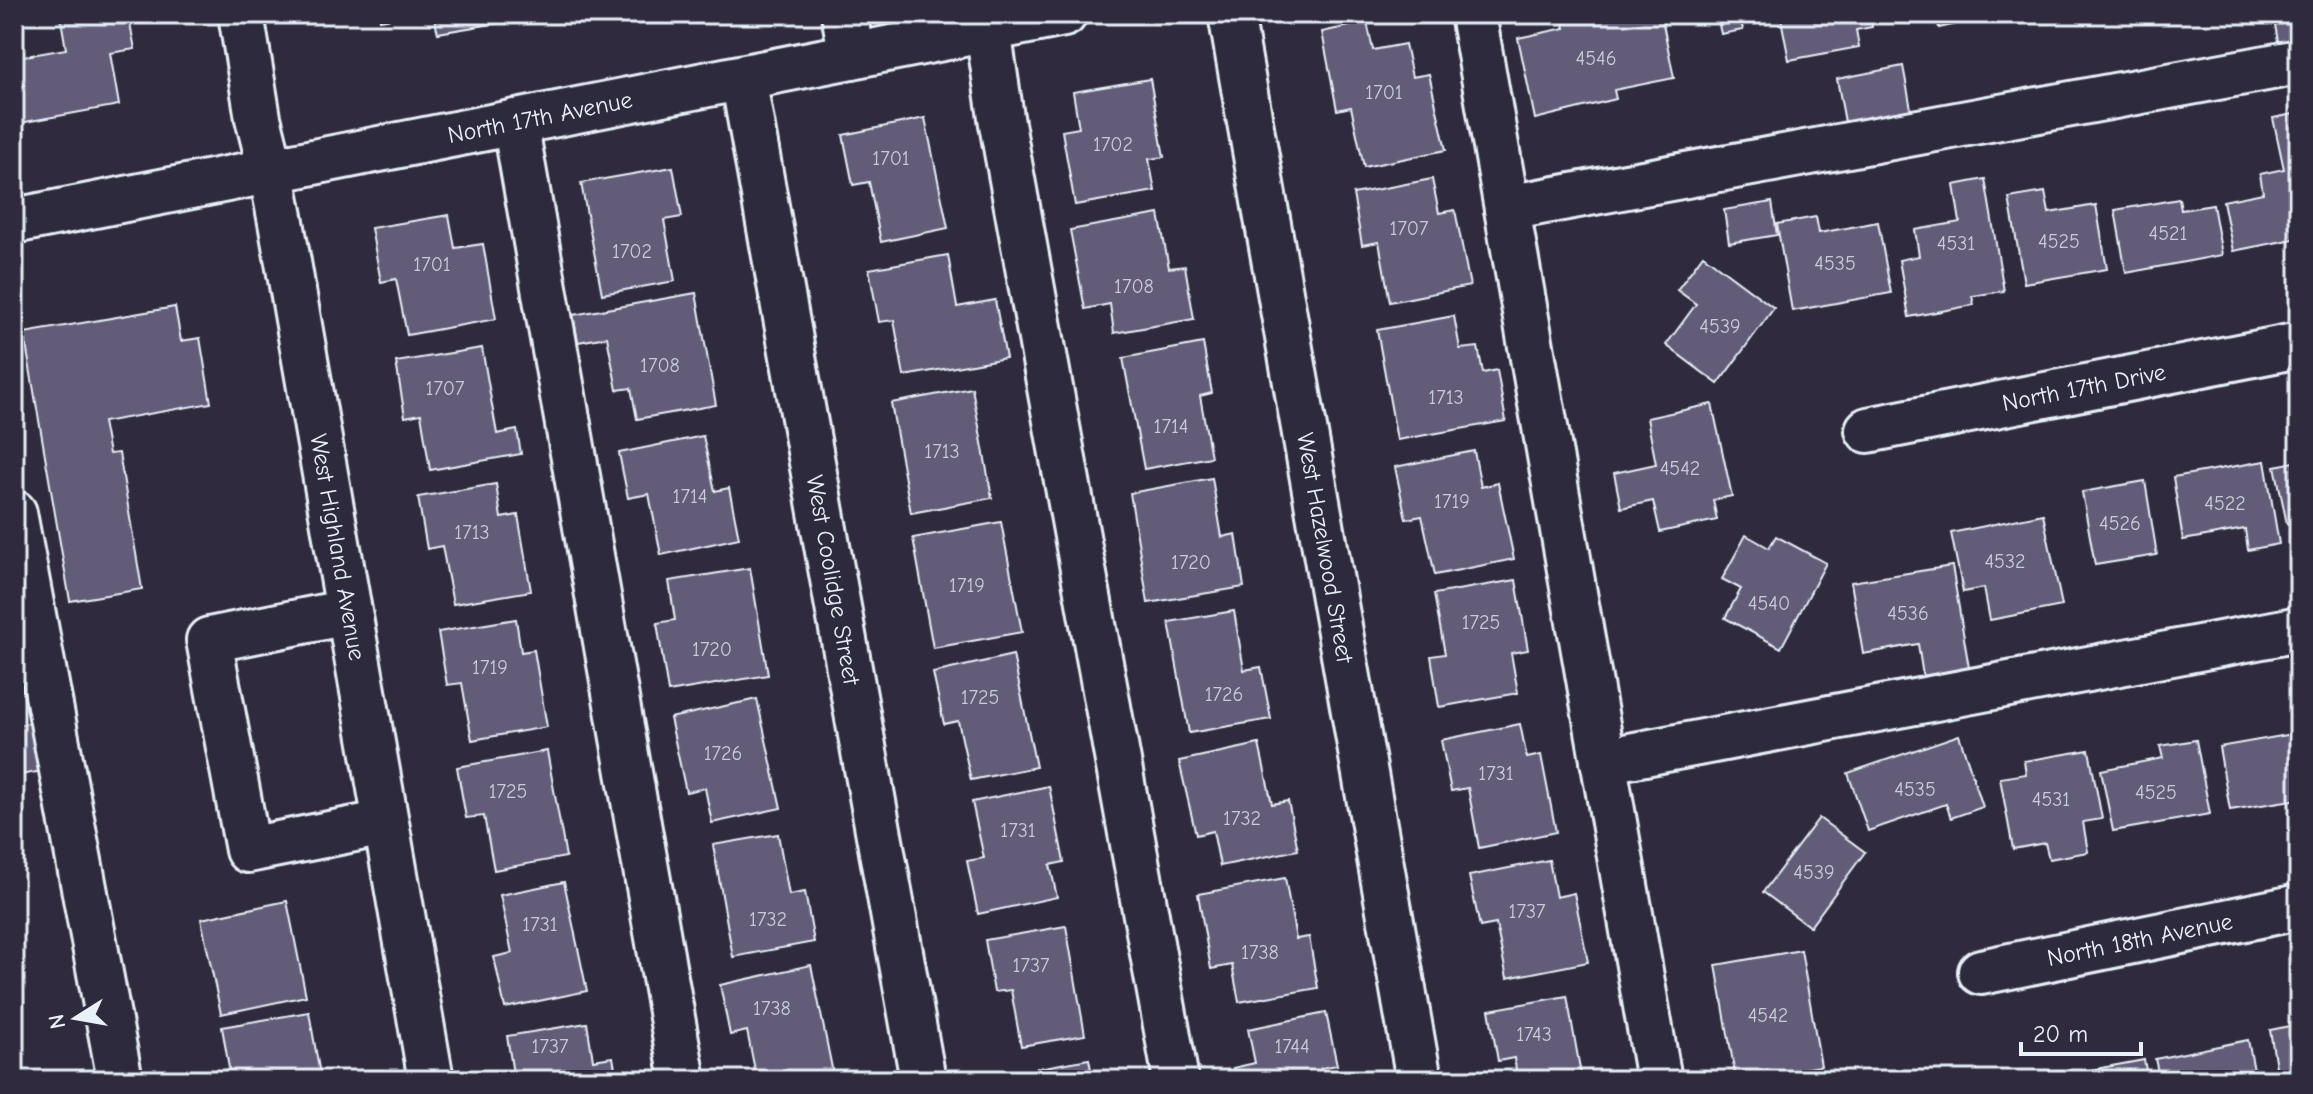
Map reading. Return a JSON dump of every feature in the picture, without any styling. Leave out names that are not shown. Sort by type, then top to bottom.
[{"type":"street","name":"West Highland Avenue","points":[[241,14],[431,1080]]},
{"type":"street","points":[[844,14],[852,56]]},
{"type":"street","name":"North 17th Avenue","points":[[14,221],[1064,14]]},
{"type":"street","name":"West Hazelwood Street","points":[[1231,14],[1419,1080]]},
{"type":"street","points":[[1473,14],[1659,1080]]},
{"type":"street","points":[[988,30],[1002,124],[1176,1080]]},
{"type":"street","points":[[1507,208],[2299,62]]},
{"type":"street","name":"West Coolidge Street","points":[[743,78],[923,1080]]},
{"type":"street","points":[[515,122],[683,1080]]},
{"type":"street","name":"North 17th Drive","points":[[1868,430],[2299,345]]},
{"type":"street","points":[[14,513],[120,1080]]},
{"type":"street","points":[[348,612],[209,640],[248,850],[385,823]]},
{"type":"street","points":[[1603,761],[2299,629]]},
{"type":"street","name":"North 18th Avenue","points":[[1981,972],[2299,907]]},
{"type":"building","points":[[60,14],[128,14],[135,49],[110,53],[119,105],[14,124],[14,58],[66,49]]},
{"type":"building","points":[[379,14],[414,14],[380,20]]},
{"type":"building","points":[[433,14],[551,14],[438,33]]},
{"type":"building","points":[[1661,14],[1674,78],[1614,90],[1616,99],[1535,119],[1518,38],[1565,28],[1562,16]]},
{"type":"building","points":[[1698,14],[1742,14],[1742,15],[1700,24]]},
{"type":"building","points":[[1780,14],[1870,14],[1872,27],[1856,30],[1859,47],[1789,60]]},
{"type":"building","points":[[1920,14],[1963,14],[1965,22],[1939,28],[1937,19],[1921,22]]},
{"type":"building","points":[[2102,14],[2134,14],[2103,20]]},
{"type":"building","points":[[2273,14],[2299,14],[2299,49],[2280,52]]},
{"type":"building","points":[[1741,21],[1743,30],[1721,34],[1719,25]]},
{"type":"building","points":[[1367,22],[1373,50],[1405,44],[1412,77],[1429,74],[1446,150],[1364,167],[1351,107],[1337,110],[1322,32]]},
{"type":"building","points":[[1903,66],[1914,125],[1848,138],[1837,79]]},
{"type":"building","points":[[1150,79],[1164,157],[1149,159],[1155,191],[1075,205],[1062,131],[1079,128],[1073,92]]},
{"type":"building","points":[[2299,113],[2299,238],[2233,251],[2223,201],[2263,193],[2260,174],[2284,169],[2273,118]]},
{"type":"building","points":[[925,118],[948,228],[881,242],[869,182],[853,185],[843,135]]},
{"type":"building","points":[[673,167],[682,217],[664,220],[675,281],[602,294],[581,183]]},
{"type":"building","points":[[1432,179],[1439,213],[1455,210],[1470,286],[1390,302],[1379,242],[1362,245],[1353,194]]},
{"type":"building","points":[[1985,179],[2004,291],[1972,296],[1974,305],[1909,317],[1899,260],[1919,256],[1915,230],[1960,222],[1954,185]]},
{"type":"building","points":[[2045,192],[2049,213],[2096,205],[2107,269],[2024,283],[2009,198]]},
{"type":"building","points":[[2179,199],[2181,210],[2213,205],[2222,255],[2126,273],[2115,210]]},
{"type":"building","points":[[1772,202],[1777,235],[1729,243],[1724,210]]},
{"type":"building","points":[[1159,214],[1169,268],[1185,266],[1194,319],[1114,333],[1110,304],[1085,309],[1070,230]]},
{"type":"building","points":[[449,215],[455,248],[483,244],[496,319],[407,335],[396,279],[381,282],[371,228]]},
{"type":"building","points":[[1816,217],[1819,233],[1878,222],[1891,293],[1792,311],[1777,224]]},
{"type":"building","points":[[948,255],[957,307],[995,300],[1006,358],[904,376],[894,320],[879,322],[869,269]]},
{"type":"building","points":[[1703,255],[1774,308],[1718,384],[1666,345],[1696,304],[1677,290]]},
{"type":"building","points":[[696,293],[716,405],[637,419],[631,388],[617,390],[607,337],[578,342],[573,315]]},
{"type":"building","points":[[175,307],[181,341],[200,338],[211,403],[103,422],[109,454],[119,453],[142,589],[70,601],[24,333]]},
{"type":"building","points":[[1454,316],[1460,349],[1478,347],[1483,373],[1497,370],[1506,421],[1397,440],[1377,330]]},
{"type":"building","points":[[1203,343],[1212,393],[1200,396],[1211,457],[1144,469],[1123,358]]},
{"type":"building","points":[[482,348],[497,434],[517,430],[521,454],[430,470],[421,414],[405,417],[396,362]]},
{"type":"building","points":[[972,388],[992,498],[911,513],[891,403]]},
{"type":"building","points":[[1712,404],[1732,496],[1713,500],[1717,520],[1660,532],[1653,501],[1621,508],[1614,473],[1656,464],[1647,418]]},
{"type":"building","points":[[703,436],[715,491],[729,488],[739,538],[661,555],[649,494],[628,498],[619,453]]},
{"type":"building","points":[[1474,451],[1481,487],[1498,483],[1514,559],[1435,575],[1422,516],[1406,519],[1395,467]]},
{"type":"building","points":[[2265,461],[2279,544],[2248,550],[2245,529],[2183,540],[2173,477]]},
{"type":"building","points":[[2299,461],[2299,521],[2287,524],[2275,466]]},
{"type":"building","points":[[1212,478],[1222,537],[1236,534],[1244,587],[1148,603],[1130,493]]},
{"type":"building","points":[[2145,481],[2157,555],[2095,565],[2082,492]]},
{"type":"building","points":[[496,484],[501,518],[518,515],[531,591],[453,604],[442,546],[427,549],[418,497]]},
{"type":"building","points":[[2043,514],[2062,606],[1990,620],[1984,588],[1963,592],[1951,533]]},
{"type":"building","points":[[1001,522],[1022,632],[933,648],[913,538]]},
{"type":"building","points":[[1746,535],[1769,548],[1776,536],[1826,563],[1781,648],[1725,618],[1741,589],[1722,579]]},
{"type":"building","points":[[1952,566],[1969,668],[1923,676],[1918,644],[1863,654],[1851,582]]},
{"type":"building","points":[[750,568],[768,675],[668,692],[657,623],[675,620],[669,581]]},
{"type":"building","points":[[1516,580],[1528,650],[1511,653],[1518,693],[1439,707],[1431,656],[1445,654],[1434,594]]},
{"type":"building","points":[[1234,611],[1244,670],[1261,667],[1271,719],[1189,733],[1169,622]]},
{"type":"building","points":[[516,619],[521,652],[534,650],[547,727],[472,740],[462,683],[447,685],[438,632]]},
{"type":"building","points":[[1013,655],[1036,767],[971,780],[958,721],[944,724],[933,673]]},
{"type":"building","points":[[757,699],[781,808],[712,823],[705,788],[686,792],[670,718]]},
{"type":"building","points":[[33,722],[43,771],[14,776],[14,726]]},
{"type":"building","points":[[1520,724],[1527,758],[1541,755],[1556,832],[1479,848],[1468,788],[1451,791],[1441,740]]},
{"type":"building","points":[[2299,733],[2299,799],[2230,810],[2219,747]]},
{"type":"building","points":[[1959,735],[1983,807],[1951,818],[1946,804],[1868,831],[1848,773]]},
{"type":"building","points":[[2196,740],[2210,814],[2113,831],[2101,770],[2163,758],[2160,746]]},
{"type":"building","points":[[1259,744],[1272,804],[1288,801],[1298,850],[1220,866],[1213,831],[1196,835],[1179,761]]},
{"type":"building","points":[[2089,750],[2102,819],[2083,822],[2088,852],[2049,859],[2045,843],[2013,849],[2000,778],[2026,774],[2024,761]]},
{"type":"building","points":[[547,751],[566,857],[494,870],[484,816],[466,818],[457,767]]},
{"type":"building","points":[[1049,786],[1064,862],[1050,865],[1057,897],[978,914],[967,861],[984,858],[972,802]]},
{"type":"building","points":[[1819,818],[1865,852],[1810,927],[1763,892]]},
{"type":"building","points":[[778,834],[789,895],[805,892],[814,942],[733,957],[713,845]]},
{"type":"building","points":[[1549,860],[1556,897],[1574,893],[1588,962],[1507,978],[1496,924],[1480,927],[1469,876]]},
{"type":"building","points":[[1285,878],[1296,939],[1309,937],[1318,988],[1239,1002],[1232,965],[1211,969],[1198,894]]},
{"type":"building","points":[[564,882],[587,991],[505,1008],[494,957],[512,953],[500,895]]},
{"type":"building","points":[[287,901],[306,996],[221,1014],[201,919]]},
{"type":"building","points":[[1066,926],[1085,1035],[1021,1046],[1011,990],[994,992],[985,940]]},
{"type":"building","points":[[1801,950],[1821,1066],[1736,1080],[1716,965]]},
{"type":"building","points":[[811,965],[834,1078],[757,1080],[747,1031],[730,1035],[720,985]]},
{"type":"building","points":[[1567,996],[1582,1080],[1518,1080],[1514,1058],[1498,1061],[1489,1010]]},
{"type":"building","points":[[309,1012],[321,1080],[231,1080],[222,1027]]},
{"type":"building","points":[[1326,1013],[1337,1065],[1321,1068],[1323,1080],[1236,1080],[1233,1068],[1255,1063],[1248,1029]]},
{"type":"building","points":[[587,1023],[593,1060],[613,1057],[617,1080],[514,1080],[507,1036]]},
{"type":"building","points":[[2299,1024],[2299,1075],[2278,1079],[2270,1030]]},
{"type":"building","points":[[2248,1040],[2256,1080],[2160,1080],[2155,1059]]},
{"type":"building","points":[[1089,1059],[1093,1080],[1008,1080],[1006,1074]]},
{"type":"building","points":[[2144,1060],[2148,1080],[2053,1080],[2053,1077]]}]
